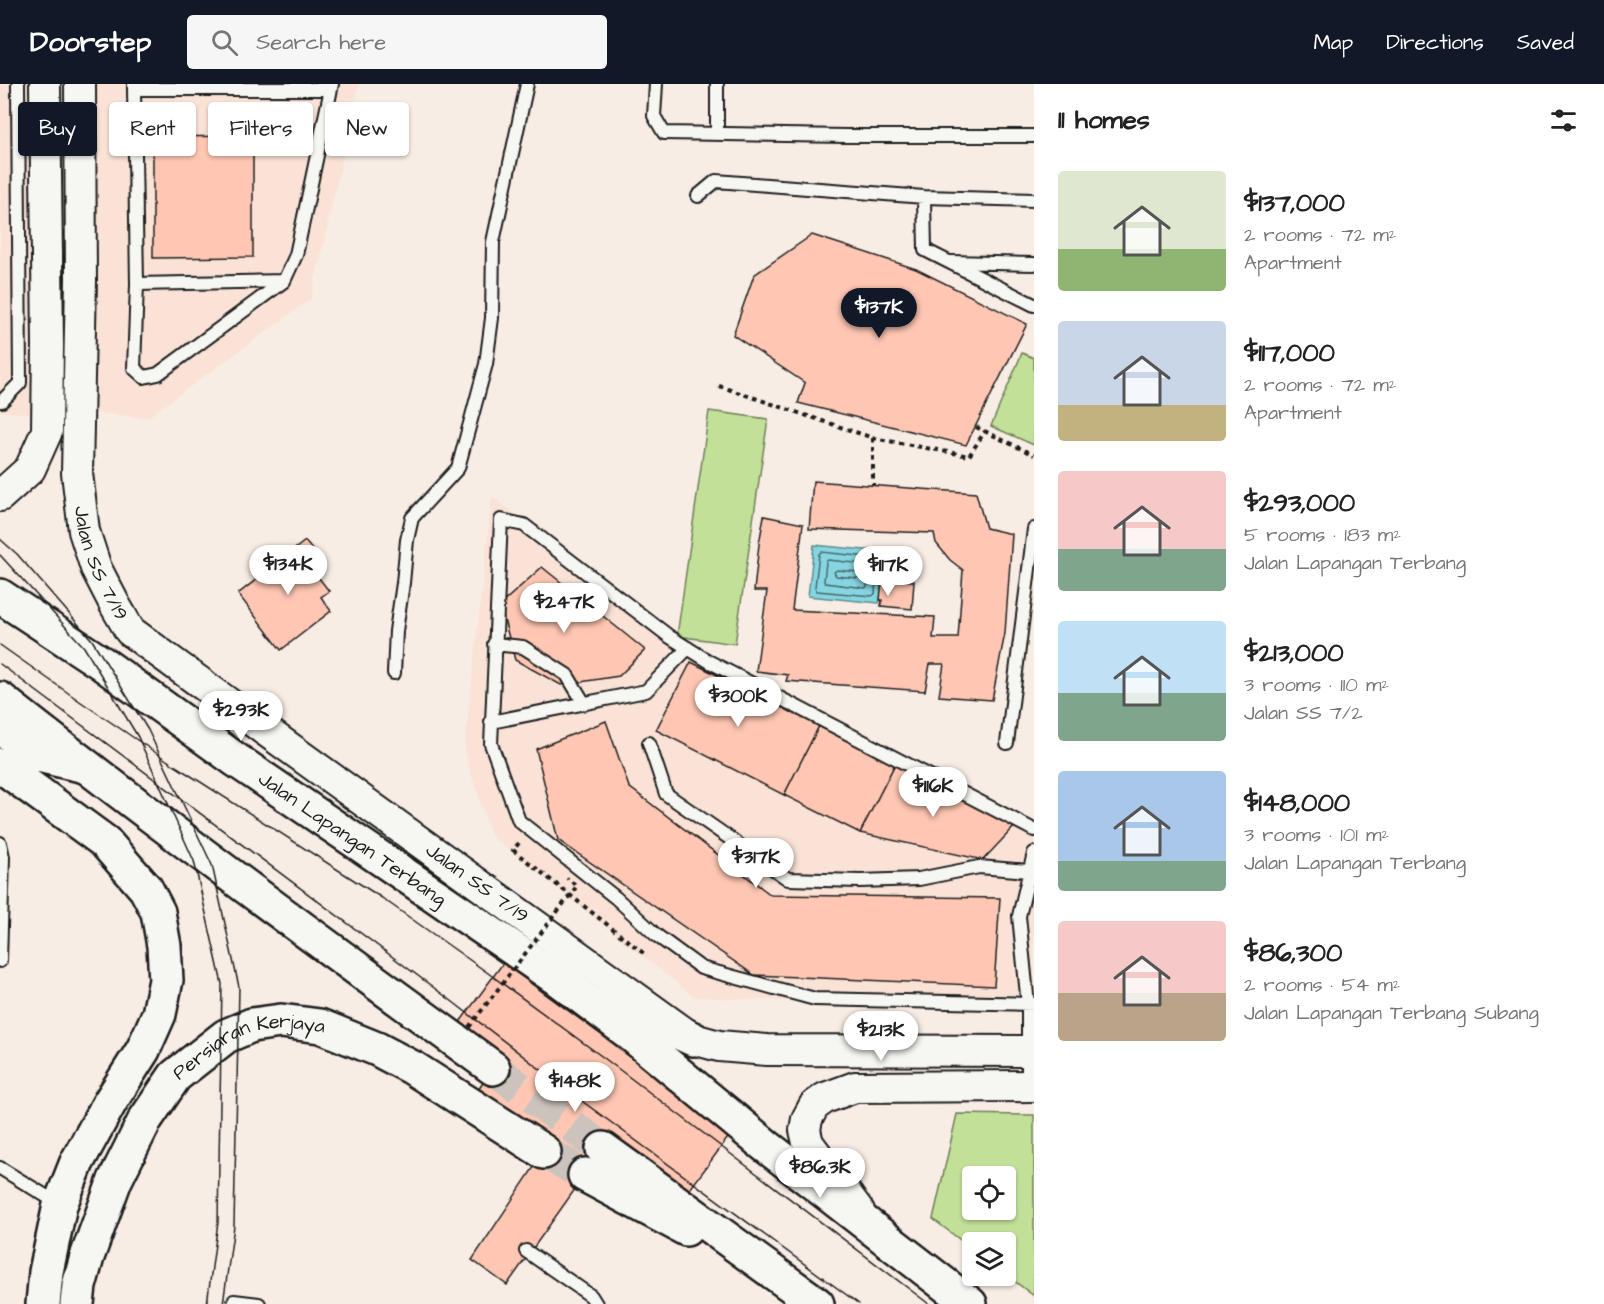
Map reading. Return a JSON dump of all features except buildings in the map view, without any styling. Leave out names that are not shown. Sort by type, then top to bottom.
[{"type":"main road","name":"Jalan Lapangan Terbang","points":[[0,596],[103,664],[236,760],[555,977]]},
{"type":"main road","points":[[0,699],[261,898],[493,1068]]},
{"type":"main road","points":[[0,728],[42,756],[86,766]]},
{"type":"main road","points":[[0,765],[105,842],[146,889],[158,912],[164,946],[166,980],[159,1014],[143,1050],[110,1102],[77,1162],[60,1205],[46,1272],[43,1304]]},
{"type":"main road","points":[[555,977],[693,1039]]},
{"type":"main road","points":[[555,977],[627,1031],[766,1146],[970,1304]]},
{"type":"main road","name":"Persiaran Kerjaya","points":[[77,1304],[87,1257],[115,1180],[146,1120],[175,1076],[226,1036],[252,1025],[281,1021],[320,1026],[377,1049],[413,1068],[544,1152]]},
{"type":"main road","points":[[594,1162],[674,1223],[759,1262],[817,1304]]},
{"type":"street","name":"Jalan SS 7/19","points":[[0,496],[30,469],[47,431],[49,280],[45,84]]},
{"type":"street","name":"Jalan SS 7/19","points":[[80,84],[49,280],[84,531],[96,568],[130,631],[693,1039]]},
{"type":"street","points":[[693,1039],[719,1046],[766,1050],[1031,1051]]},
{"type":"street","points":[[871,1227],[808,1143],[805,1130],[807,1119],[814,1106],[825,1098],[855,1087],[1031,1086]]},
{"type":"lane","points":[[0,401],[3,401],[20,383],[49,280],[18,84]]},
{"type":"lane","points":[[394,673],[396,631],[407,540],[412,518],[458,468],[486,364],[492,318],[493,242],[527,84]]},
{"type":"lane","points":[[656,84],[654,116],[664,133],[846,136],[1034,135]]},
{"type":"lane","points":[[717,84],[717,134]]},
{"type":"lane","points":[[134,86],[299,86],[331,86],[296,255],[284,281],[158,374],[144,377],[134,368],[137,284],[134,86]]},
{"type":"lane","points":[[698,196],[716,182],[924,197],[1034,200]]},
{"type":"lane","points":[[924,197],[925,250],[1034,305]]},
{"type":"lane","points":[[948,262],[1034,264]]},
{"type":"lane","points":[[137,284],[284,281]]},
{"type":"lane","points":[[1031,1005],[815,999],[701,968],[656,935],[616,898],[519,821],[490,744],[501,520],[524,525],[670,637],[710,662],[1034,830]]},
{"type":"lane","points":[[1007,744],[1034,529]]},
{"type":"lane","points":[[494,644],[523,647],[567,675],[584,703]]},
{"type":"lane","points":[[491,723],[646,691],[688,648]]},
{"type":"lane","points":[[649,743],[666,794],[788,879],[860,881],[919,879],[979,867],[1029,871]]},
{"type":"lane","points":[[0,843],[3,857],[0,961]]},
{"type":"lane","points":[[1031,1086],[1030,974],[1019,916],[1034,853]]},
{"type":"lane","points":[[0,1168],[60,1205]]},
{"type":"lane","points":[[526,1251],[591,1296],[596,1304]]},
{"type":"lane","points":[[233,1304],[234,1301],[259,1304]]},
{"type":"path","points":[[719,386],[873,438],[969,456],[985,431]]},
{"type":"path","points":[[976,427],[1034,455]]},
{"type":"path","points":[[873,438],[873,486]]},
{"type":"path","points":[[520,842],[513,850],[642,952],[648,943]]},
{"type":"path","points":[[469,1027],[577,886],[567,878]]},
{"type":"shaded area","points":[[0,84],[29,84],[29,102],[18,102],[18,156],[29,156],[30,414],[0,411]]},
{"type":"shaded area","points":[[96,84],[359,84],[355,102],[325,102],[325,156],[343,156],[311,299],[147,418],[95,413]]},
{"type":"shaded area","points":[[492,496],[723,670],[1034,830],[1034,1013],[694,997],[491,836],[464,751]]},
{"type":"green space","points":[[1022,353],[1034,358],[1034,445],[991,426]]},
{"type":"green space","points":[[709,411],[768,419],[735,644],[677,636]]},
{"type":"green space","points":[[957,1114],[1034,1115],[1034,1296],[1016,1282],[1016,1232],[962,1232],[962,1241],[933,1219]]},
{"type":"water","points":[[814,545],[906,554],[902,581],[879,603],[808,596]]},
{"type":"tunnel","points":[[493,1068],[603,1149]]},
{"type":"tunnel","points":[[544,1152],[585,1175]]},
{"type":"tram line","points":[[0,539],[17,554],[92,640],[148,730],[212,865],[239,987],[234,1226],[223,1304]]},
{"type":"tram line","points":[[0,555],[84,647],[138,737],[194,861],[222,984],[218,1222],[207,1304]]},
{"type":"tram line","points":[[0,645],[174,765],[382,898],[488,973],[929,1304]]},
{"type":"tram line","points":[[0,664],[453,1002],[575,1096],[859,1304]]}]
